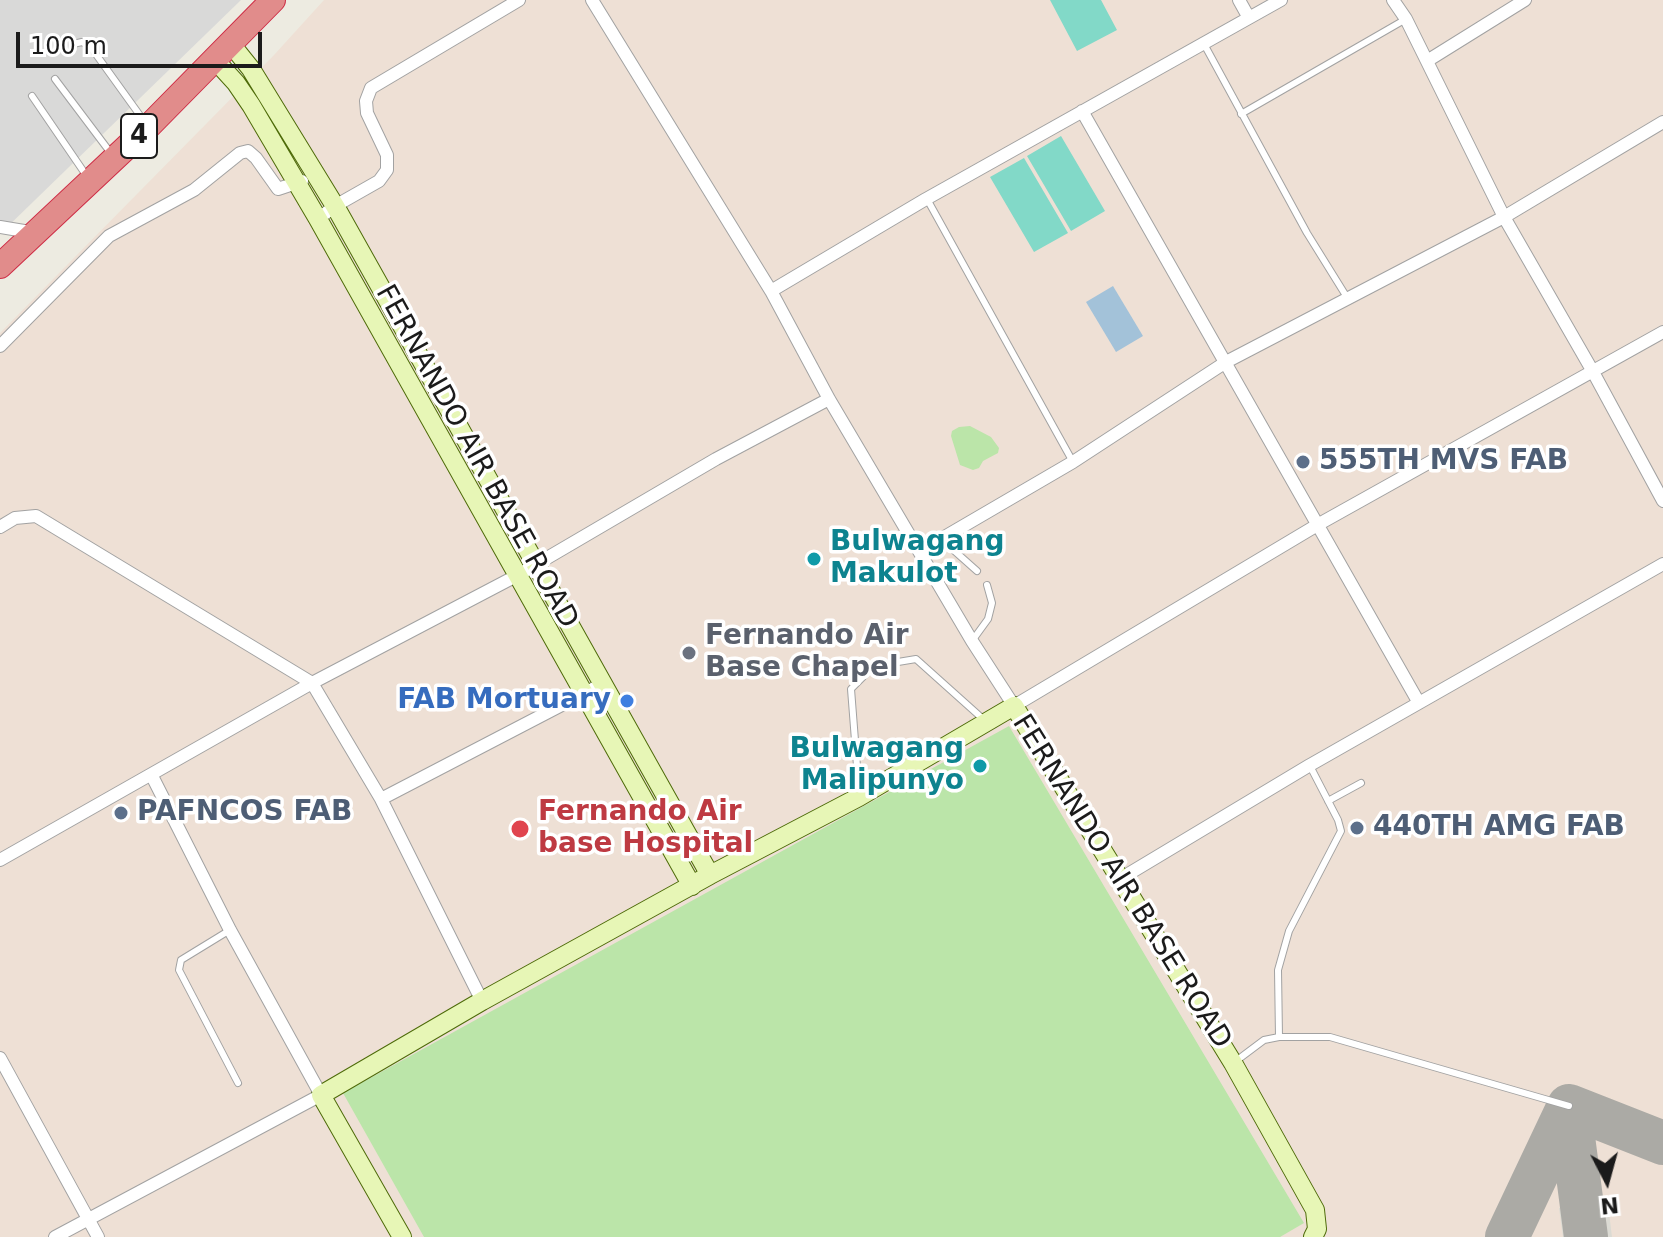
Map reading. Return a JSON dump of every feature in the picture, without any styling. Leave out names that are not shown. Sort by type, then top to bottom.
[{"type":"highway","name":"4","points":[[0,266],[148,127],[273,0]]},
{"type":"street","points":[[318,219],[379,181],[387,170],[387,155],[367,113],[366,101],[371,88],[519,0]]},
{"type":"street","points":[[592,0],[771,291],[829,399],[972,641],[1014,706],[1319,524],[1663,332]]},
{"type":"street","points":[[1239,0],[1249,18]]},
{"type":"street","points":[[771,291],[926,199],[1281,0]]},
{"type":"street","points":[[1393,0],[1406,19],[1504,217],[1663,501]]},
{"type":"street","points":[[1427,61],[1525,0]]},
{"type":"street","name":"FERNANDO AIR BASE ROAD","points":[[223,52],[251,69],[335,206],[710,875]]},
{"type":"street","name":"FERNANDO AIR BASE ROAD","points":[[223,52],[236,83],[318,219],[692,886]]},
{"type":"street","points":[[1082,111],[1419,703]]},
{"type":"street","points":[[267,135],[268,130],[284,122]]},
{"type":"street","points":[[922,554],[941,539],[1073,462],[1226,362],[1504,217],[1663,122]]},
{"type":"street","points":[[278,152],[290,148],[295,142]]},
{"type":"street","points":[[0,346],[109,236],[194,190],[240,153],[248,151],[256,158],[278,189],[298,184],[315,174]]},
{"type":"street","points":[[0,227],[36,233]]},
{"type":"street","points":[[395,355],[407,358],[414,347]]},
{"type":"street","points":[[410,383],[417,374],[430,375]]},
{"type":"street","points":[[0,860],[312,683],[518,575],[716,459],[829,399]]},
{"type":"street","points":[[0,527],[15,518],[36,516],[312,683],[381,799],[482,1001]]},
{"type":"street","points":[[1120,879],[1310,765],[1663,564]]},
{"type":"street","points":[[381,799],[604,683]]},
{"type":"street","name":"FERNANDO AIR BASE ROAD","points":[[321,1095],[482,1001],[859,797],[1014,706],[1233,1063],[1315,1210],[1317,1229],[1313,1237]]},
{"type":"street","points":[[152,776],[230,930],[402,1237]]},
{"type":"street","points":[[659,827],[677,816]]},
{"type":"street","points":[[0,1058],[98,1237]]},
{"type":"street","points":[[55,1237],[321,1095]]},
{"type":"lane","points":[[1241,114],[1406,19]]},
{"type":"lane","points":[[73,44],[82,42],[90,46],[148,127]]},
{"type":"lane","points":[[1204,44],[1348,300]]},
{"type":"lane","points":[[55,79],[114,158]]},
{"type":"lane","points":[[32,96],[84,170],[89,183]]},
{"type":"lane","points":[[926,199],[1073,462]]},
{"type":"lane","points":[[941,539],[977,571]]},
{"type":"lane","points":[[972,641],[988,619],[992,603],[987,585]]},
{"type":"lane","points":[[859,797],[851,689],[874,666],[916,659],[986,721]]},
{"type":"lane","points":[[1279,1037],[1278,970],[1289,931],[1341,831],[1310,765]]},
{"type":"lane","points":[[1328,801],[1361,783]]},
{"type":"lane","points":[[230,930],[181,960],[179,970],[238,1083]]},
{"type":"lane","points":[[1233,1063],[1264,1040],[1330,1037],[1569,1106]]},
{"type":"shaded area","points":[[0,0],[241,0],[0,234]]},
{"type":"shaded area","points":[[324,0],[1663,0],[1663,1237],[0,1237],[0,333],[274,55]]},
{"type":"shaded area","points":[[1050,0],[1101,0],[1117,30],[1077,51]]},
{"type":"shaded area","points":[[1061,136],[1105,211],[1071,231],[1027,156]]},
{"type":"shaded area","points":[[1024,158],[1068,233],[1034,252],[990,177]]},
{"type":"shaded area","points":[[1113,286],[1143,336],[1116,352],[1086,302]]},
{"type":"shaded area","points":[[1607,1196],[1612,1237],[1563,1237],[1559,1208]]},
{"type":"green space","points":[[970,426],[991,437],[999,448],[998,453],[973,470],[960,465],[951,436],[952,431],[959,427]]},
{"type":"green space","points":[[1009,726],[1304,1223],[1280,1237],[424,1237],[343,1093]]},
{"type":"taxiway","points":[[1507,1237],[1569,1106]]},
{"type":"taxiway","points":[[1586,1237],[1569,1106],[1663,1143]]},
{"type":"place","name":"555TH MVS FAB","points":[[1303,462]]},
{"type":"place","name":"Bulwagang Makulot","points":[[814,559]]},
{"type":"place","name":"Fernando Air Base Chapel","points":[[689,653]]},
{"type":"place","name":"FAB Mortuary","points":[[627,701]]},
{"type":"place","name":"Bulwagang Malipunyo","points":[[980,766]]},
{"type":"place","name":"PAFNCOS FAB","points":[[121,813]]},
{"type":"place","name":"440TH AMG FAB","points":[[1357,828]]},
{"type":"place","name":"Fernando Air base Hospital","points":[[520,829]]}]
